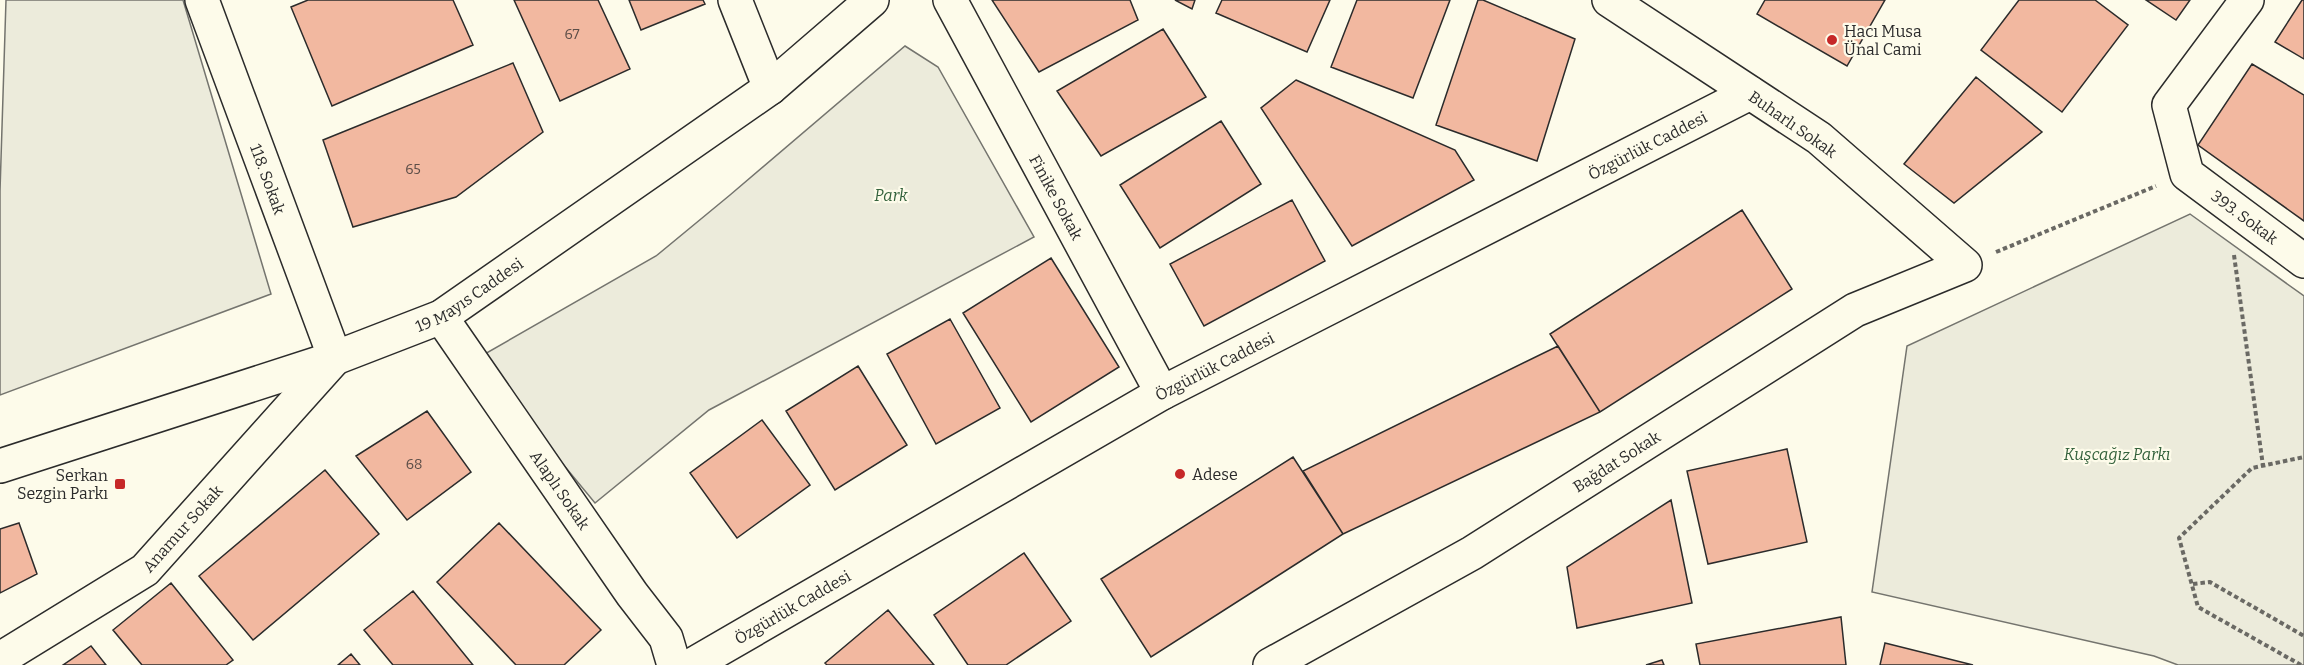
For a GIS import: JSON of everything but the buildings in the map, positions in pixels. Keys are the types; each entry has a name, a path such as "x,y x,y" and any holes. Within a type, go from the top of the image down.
{"street":[{"name":"118. Sokak","path":"202,0 334,358"},
{"path":"735,0 770,88"},
{"name":"19 Mayıs Caddesi","path":"0,466 334,358 441,317 770,88 872,0"},
{"name":"Finike Sokak","path":"950,0 1162,393"},
{"name":"Buharlı Sokak","path":"1609,0 1819,138 1965,265"},
{"path":"2187,174 2169,105 2247,0"},
{"name":"Özgürlük Caddesi","path":"692,665 1162,393 1750,93"},
{"name":"393. Sokak","path":"2187,174 2304,261"},
{"name":"Bağdat Sokak","path":"1270,665 1472,553 1855,310 1965,265"},
{"name":"Alaplı Sokak","path":"441,317 632,594 666,638 674,665"},
{"name":"Anamur Sokak","path":"0,659 145,570 334,358"}],"path":[{"path":"1965,265 2187,174"},
{"path":"2227,204 2264,466"},
{"path":"2301,665 2198,606 2180,538 2252,468 2304,457"},
{"path":"2193,584 2210,582 2304,636"}],"green space":[{"path":"6,0 183,0 271,294 0,395 0,191"},
{"name":"Park","path":"905,46 938,67 1034,237 709,410 595,503 476,359 656,256"},
{"name":"Kuşcağız Parkı","path":"2190,214 2304,296 2304,665 2178,665 2154,656 1872,592 1907,346"}],"place":[{"name":"Hacı Musa Ünal Cami","path":"1832,40"},
{"name":"Adese","path":"1180,474"},
{"name":"Serkan Sezgin Parkı","path":"120,484"}]}
